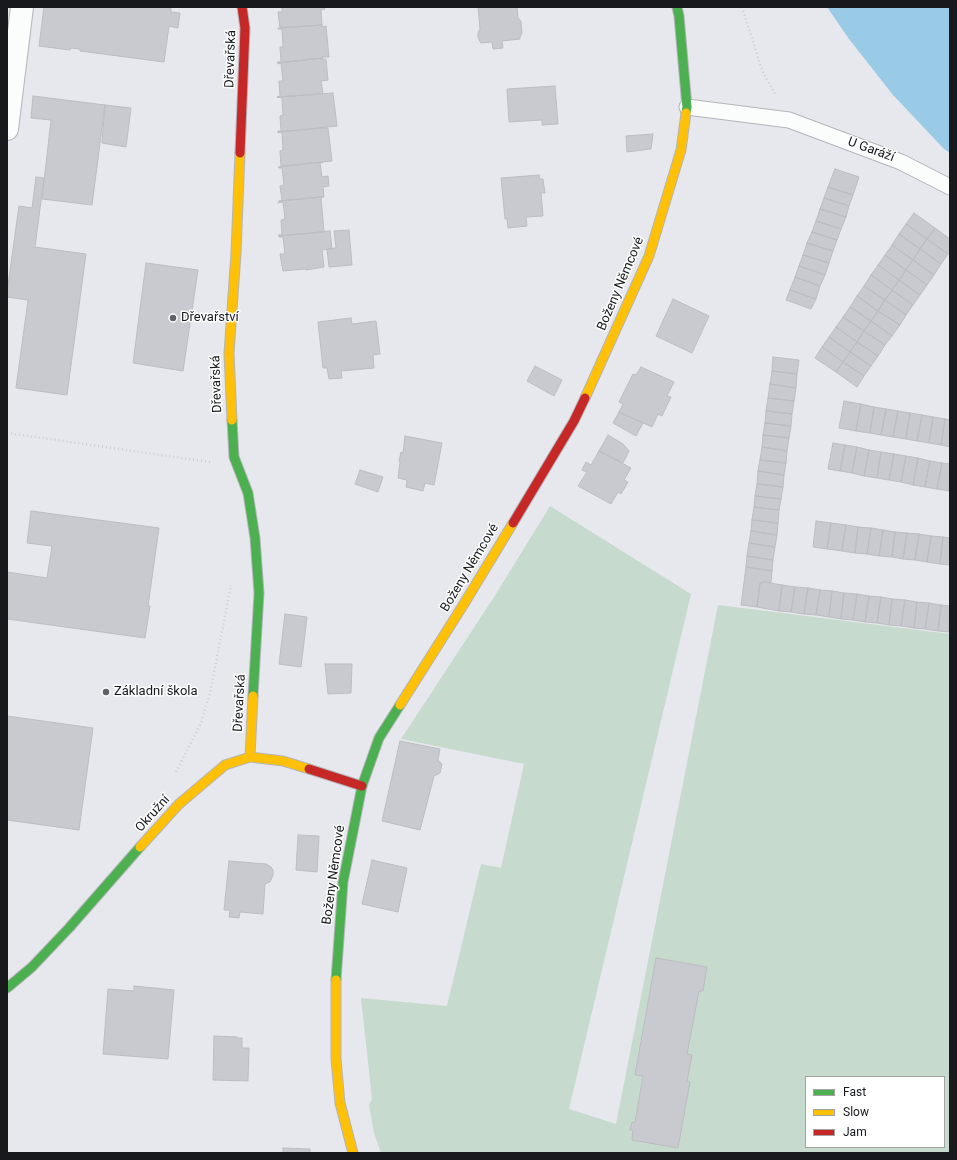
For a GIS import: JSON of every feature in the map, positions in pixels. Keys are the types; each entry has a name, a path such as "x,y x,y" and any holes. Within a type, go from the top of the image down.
{"street":[{"path":"7,129 22,7"},
{"name":"Dřevařská","path":"242,7 245,28 236,253 229,353 234,457 248,493 255,538 258,593 250,757"},
{"name":"Boženy Němcové","path":"353,1153 340,1103 336,1059 336,971 343,882 362,786 379,738 462,607 574,421 622,317 648,256 664,212 681,150 687,107 678,7"},
{"name":"Okružní","path":"7,988 32,967 70,928 179,804 225,765 250,757 283,761 362,786"}],"lane":[{"name":"U Garáží","path":"687,107 789,120 901,162 950,187"}],"path":[{"path":"742,7 762,70 789,120"},
{"path":"7,433 225,464 237,464"},
{"path":"176,773 202,723 210,693 232,583"}],"green space":[{"path":"550,506 691,594 569,1109 616,1124 718,605 950,634 950,1153 381,1153 374,1133 369,1105 372,1099 361,998 447,1006 481,864 501,868 524,764 401,739 496,594"}],"water":[{"path":"827,7 950,7 950,153 944,149 893,95 849,39"}],"building":[{"path":"44,7 171,7 171,12 180,13 178,28 169,26 164,62 80,51 80,49 71,48 70,50 39,46"},
{"path":"282,7 325,7 325,9 321,10 322,25 280,28 278,12 282,12"},
{"path":"478,7 517,7 518,18 521,21 522,33 520,39 502,41 503,48 493,49 492,42 481,43 478,38 480,29"},
{"path":"322,25 322,27 326,26 329,57 278,63 277,62 281,62 280,47 283,47 282,29 278,28"},
{"path":"323,58 322,60 326,59 328,80 321,81 323,94 277,97 280,96 279,81 283,81 281,63 278,63"},
{"path":"555,86 558,124 542,125 542,120 509,122 507,89"},
{"path":"333,93 337,126 278,132 281,131 280,116 283,115 282,98 277,97"},
{"path":"33,96 105,105 92,205 42,199 51,120 31,118"},
{"path":"105,105 131,108 126,147 102,143"},
{"path":"328,128 332,161 281,166 280,151 283,150 282,132 278,132"},
{"path":"653,134 651,149 627,152 626,136"},
{"path":"323,162 320,163 322,177 328,176 329,186 323,187 324,197 279,201 282,200 280,186 284,185 282,168 278,167"},
{"path":"835,169 859,177 853,195 828,187"},
{"path":"539,175 540,179 543,179 545,193 541,193 543,216 526,217 527,226 508,228 507,219 505,219 501,178"},
{"path":"36,177 44,178 35,247 86,254 67,395 16,388 28,300 7,297 7,292 19,206 32,208"},
{"path":"828,187 853,195 849,206 824,198"},
{"path":"321,197 324,232 279,236 278,235 282,235 281,220 285,219 283,202 278,203 279,201"},
{"path":"824,198 849,206 846,217 820,209"},
{"path":"820,209 846,217 841,229 816,221"},
{"path":"914,213 935,228 927,239 906,224"},
{"path":"816,221 841,229 837,240 812,232"},
{"path":"906,224 927,239 920,249 899,234"},
{"path":"935,228 950,239 950,252 948,254 927,239"},
{"path":"349,230 352,265 329,267 327,249 336,248 334,231"},
{"path":"330,231 332,249 322,250 324,267 306,270 283,271 280,254 285,254 283,237 279,236"},
{"path":"812,232 837,240 833,251 807,243"},
{"path":"899,234 920,249 913,260 892,245"},
{"path":"927,239 948,254 941,264 920,249"},
{"path":"807,243 833,251 829,263 803,255"},
{"path":"892,245 913,260 906,270 885,255"},
{"path":"920,249 941,264 934,275 913,260"},
{"path":"803,255 829,263 825,275 799,266"},
{"path":"885,255 906,270 899,280 878,265"},
{"path":"913,260 934,275 927,285 906,270"},
{"path":"146,263 198,270 183,371 133,363"},
{"path":"878,265 899,280 892,290 871,275"},
{"path":"799,266 825,275 820,286 795,277"},
{"path":"906,270 927,285 920,295 899,280"},
{"path":"871,275 892,290 885,300 864,286"},
{"path":"795,277 820,286 816,299 790,290"},
{"path":"899,280 920,295 913,305 892,290"},
{"path":"864,286 885,300 878,311 857,296"},
{"path":"790,290 816,299 811,309 786,300"},
{"path":"892,290 913,305 906,315 885,300"},
{"path":"857,296 878,311 871,321 850,307"},
{"path":"673,299 709,316 692,353 656,336"},
{"path":"885,300 906,315 900,325 878,311"},
{"path":"850,307 871,321 864,331 843,317"},
{"path":"878,311 900,325 892,336 871,321"},
{"path":"843,317 864,331 857,342 836,327"},
{"path":"351,318 352,324 376,321 380,354 373,355 374,368 341,371 342,378 329,379 327,368 323,368 318,322"},
{"path":"871,321 892,336 885,345 864,331"},
{"path":"836,327 857,342 850,352 829,337"},
{"path":"864,331 885,345 878,356 857,342"},
{"path":"829,337 850,352 843,362 822,347"},
{"path":"857,342 878,356 871,366 850,352"},
{"path":"822,347 843,362 836,372 815,358"},
{"path":"850,352 871,366 864,376 843,362"},
{"path":"773,357 799,360 797,374 772,371"},
{"path":"843,362 864,376 857,387 836,372"},
{"path":"535,366 562,380 554,396 527,381"},
{"path":"641,367 674,382 667,396 671,397 662,416 658,414 652,427 619,412 623,404 619,402 633,374 636,375"},
{"path":"772,371 797,374 796,388 770,384"},
{"path":"770,384 796,388 794,401 768,398"},
{"path":"768,398 794,401 792,414 766,411"},
{"path":"844,401 861,404 856,431 839,428"},
{"path":"861,404 874,407 870,433 856,431"},
{"path":"874,407 886,409 881,435 870,433"},
{"path":"886,409 898,411 893,437 881,435"},
{"path":"766,411 792,414 791,426 765,423"},
{"path":"898,411 910,413 906,439 893,437"},
{"path":"619,412 643,423 636,436 613,423"},
{"path":"910,413 922,415 917,441 906,439"},
{"path":"922,415 933,417 929,443 917,441"},
{"path":"933,417 945,419 941,445 929,443"},
{"path":"945,419 950,420 950,447 941,445"},
{"path":"765,423 791,426 789,438 763,435"},
{"path":"608,435 623,444 629,451 623,463 599,451"},
{"path":"763,435 789,438 787,451 762,447"},
{"path":"405,436 442,443 434,485 425,483 423,491 406,487 407,480 398,478 399,461 401,452 403,453"},
{"path":"833,443 845,445 840,471 828,469"},
{"path":"845,445 857,447 852,473 840,471"},
{"path":"762,447 787,451 786,463 760,460"},
{"path":"857,447 869,450 864,476 852,473"},
{"path":"869,450 881,452 877,478 864,476"},
{"path":"599,451 631,468 624,480 628,482 621,494 618,492 611,504 578,486 587,472 582,470 586,462 591,465"},
{"path":"881,452 894,454 889,480 877,478"},
{"path":"894,454 906,456 901,482 889,480"},
{"path":"906,456 918,458 913,485 901,482"},
{"path":"918,458 930,461 925,487 913,485"},
{"path":"760,460 786,463 784,475 758,471"},
{"path":"930,461 942,463 937,489 925,487"},
{"path":"942,463 950,464 949,491 937,489"},
{"path":"360,470 383,477 378,492 355,484"},
{"path":"758,471 784,475 783,487 757,484"},
{"path":"757,484 783,487 781,499 755,496"},
{"path":"755,496 781,499 779,510 754,507"},
{"path":"754,507 779,510 778,523 752,520"},
{"path":"31,511 159,528 145,638 7,619 7,572 47,578 52,546 27,543"},
{"path":"752,520 778,523 777,535 751,531"},
{"path":"816,521 831,523 827,549 813,547"},
{"path":"831,523 846,525 842,551 827,549"},
{"path":"846,525 858,527 855,553 842,551"},
{"path":"858,527 871,528 867,554 855,553"},
{"path":"871,528 883,530 879,556 867,554"},
{"path":"883,530 895,532 892,557 879,556"},
{"path":"751,531 777,535 775,547 749,543"},
{"path":"895,532 907,533 903,559 892,557"},
{"path":"907,533 919,534 915,560 903,559"},
{"path":"919,534 931,536 927,562 915,560"},
{"path":"931,536 943,537 940,564 927,562"},
{"path":"943,537 950,538 950,565 940,564"},
{"path":"749,543 775,547 773,560 747,556"},
{"path":"747,556 773,560 772,571 746,567"},
{"path":"746,567 772,571 771,583 760,583 757,607 741,605"},
{"path":"764,582 782,585 779,611 757,607 760,583"},
{"path":"782,585 795,587 791,612 779,611"},
{"path":"795,587 808,588 804,614 791,612"},
{"path":"808,588 820,590 816,615 804,614"},
{"path":"820,590 832,591 829,617 816,615"},
{"path":"832,591 844,593 841,619 829,617"},
{"path":"844,593 857,594 853,620 841,619"},
{"path":"857,594 869,596 865,622 853,620"},
{"path":"869,596 881,597 877,623 865,622"},
{"path":"881,597 892,599 889,625 877,623"},
{"path":"892,599 905,600 901,626 889,625"},
{"path":"905,600 917,602 914,628 901,626"},
{"path":"917,602 929,603 925,629 914,628"},
{"path":"929,603 941,605 938,631 925,629"},
{"path":"941,605 950,606 949,632 938,631"},
{"path":"285,614 307,617 301,667 279,664"},
{"path":"325,664 352,664 351,693 328,694"},
{"path":"7,716 93,728 79,830 7,820"},
{"path":"400,741 440,749 438,760 442,764 440,773 434,776 420,830 382,821"},
{"path":"298,835 319,836 317,872 296,870"},
{"path":"372,860 407,868 398,912 362,904"},
{"path":"229,861 266,864 273,870 273,875 270,882 265,884 263,914 240,912 239,918 229,917 230,910 224,910"},
{"path":"656,958 707,967 703,991 699,991 687,1054 692,1055 687,1081 690,1082 678,1148 632,1140 633,1130 630,1130 632,1122 635,1123 643,1076 635,1075"},
{"path":"134,986 174,990 168,1059 103,1054 108,989 134,991"},
{"path":"214,1036 242,1038 242,1048 249,1048 248,1081 213,1080"},
{"path":"283,1148 310,1149 310,1153 283,1153"}],"traffic: fast":[{"path":"677,7 687,107 686,113"},
{"path":"232,420 234,457 248,493 255,538 259,593 253,696"},
{"path":"336,980 343,882 362,786 379,738 400,705"},
{"path":"7,988 32,967 69,928 140,847"}],"traffic: slow":[{"path":"585,398 649,256 681,150 686,113"},
{"path":"232,420 229,353 236,253 240,153"},
{"path":"400,705 513,523"},
{"path":"250,757 253,696"},
{"path":"140,847 179,804 225,765 250,757 283,761 309,769"},
{"path":"336,980 336,1059 340,1103 353,1153"}],"traffic: jam":[{"path":"240,153 245,28 242,7"},
{"path":"513,523 574,421 585,398"},
{"path":"309,769 362,786"}],"place":[{"name":"Dřevařství","path":"173,318"},
{"name":"Základní škola","path":"106,692"}]}
